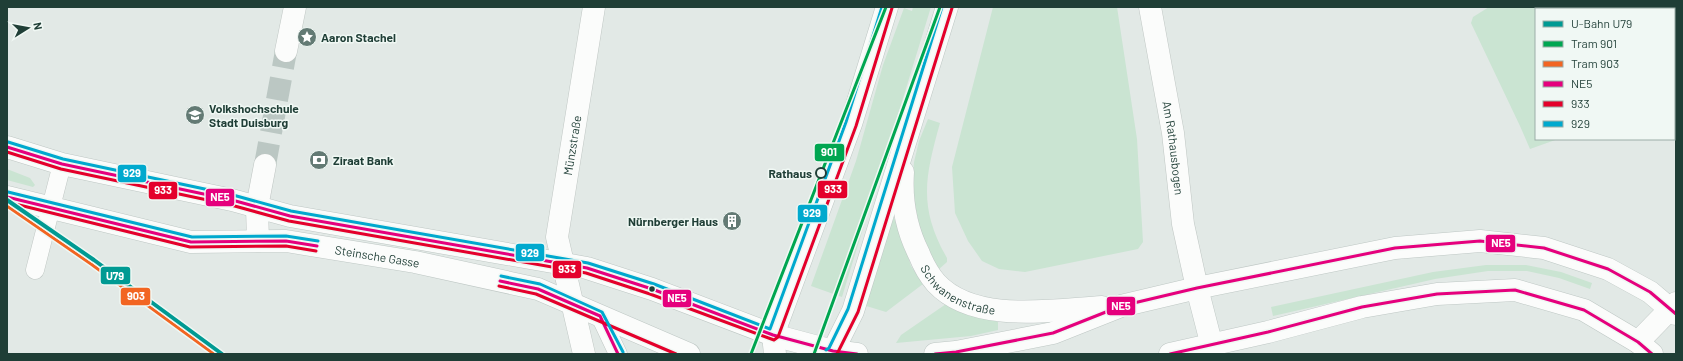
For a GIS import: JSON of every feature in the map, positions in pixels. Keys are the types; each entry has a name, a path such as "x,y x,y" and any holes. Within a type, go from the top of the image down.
{"main road":[{"path":"286,51 295,7"},
{"name":"Münzstraße","path":"584,354 557,237 594,7"},
{"path":"774,345 851,124 887,7"},
{"name":"Schwanenstraße","path":"831,352 853,311 947,7"},
{"name":"Am Rathausbogen","path":"1150,7 1173,133 1183,224 1197,288 1213,350"},
{"name":"Schwanenstraße","path":"905,143 902,190 905,216 912,241 922,262 931,276 946,291 981,308 1004,312 1121,306"},
{"name":"Steinsche Gasse","path":"7,146 62,164 257,207 568,283 600,316 689,354"},
{"path":"258,241 257,207 265,165"},
{"name":"Steinsche Gasse","path":"7,197 50,209 191,242 286,241 415,262 538,289 568,283 588,268 652,289 774,345 857,354"},
{"path":"935,354 956,352 1053,333 1121,306 1197,288 1395,248 1480,241 1544,248 1608,269 1650,292 1674,309 1645,348 1584,310 1516,290 1437,294 1362,307 1268,332 1213,350 1170,354"}],"lane":[{"path":"35,270 62,164"},
{"path":"600,316 618,354"}],"green space":[{"path":"913,7 931,7 842,297 811,286 856,161 883,65 904,8 912,11"},
{"path":"993,7 1117,7 1137,139 1143,242 1138,249 1025,272 999,269 982,261 968,241 955,213 952,167"},
{"path":"1489,7 1676,7 1676,66 1675,68 1675,8 1535,8 1535,140 1555,140 1530,149 1471,23 1473,17"},
{"path":"928,119 940,123 931,160 927,192 928,207 932,223 947,258 947,262 938,270 921,237 912,189 914,162 919,141"},
{"path":"7,169 30,178 35,185 33,187 7,180"},
{"path":"894,219 897,221 911,266 923,284 886,312 863,305 891,220"},
{"path":"1486,265 1526,265 1561,272 1592,283 1590,289 1559,278 1527,271 1488,271 1435,279 1273,316 1271,307 1433,272"},
{"path":"946,304 998,322 998,330 971,336 896,343 901,335"}],"tunnel":[{"path":"265,165 286,51"}],"metro line":[{"name":"U79","path":"7,200 94,260 222,354"}],"tram line":[{"name":"901","path":"751,354 886,7"},
{"name":"901","path":"814,354 940,7"},
{"name":"903","path":"7,206 91,264 214,354"}],"transit line":[{"name":"929","path":"8,142 63,159 233,195 291,211 588,263 654,284 770,329 846,122 882,7"},
{"name":"929","path":"826,350 829,348 848,309 942,7"},
{"name":"933","path":"7,152 61,169 231,205 289,221 586,273 650,294 774,340 778,337 856,126 892,8"},
{"name":"933","path":"837,354 858,312 952,8"},
{"name":"NE5","path":"7,147 62,164 232,200 290,216 587,268 652,289 773,335 833,351 857,354"},
{"name":"929","path":"8,192 192,237 286,236 318,241"},
{"name":"NE5","path":"7,197 191,242 286,241 317,246"},
{"name":"933","path":"7,202 190,247 286,246 316,251"},
{"name":"NE5","path":"935,354 956,352 1053,333 1121,306 1197,288 1395,248 1480,241 1544,248 1608,269 1650,292 1676,314"},
{"name":"929","path":"501,276 540,284 602,312 623,352"},
{"name":"NE5","path":"500,281 538,289 600,316 618,354"},
{"name":"933","path":"499,286 536,294 676,354"},
{"name":"NE5","path":"1170,354 1268,332 1362,307 1437,294 1515,290 1584,310 1638,342 1652,354"}],"place":[{"name":"Aaron Stachel","path":"307,37"},
{"name":"Volkshochschule Stadt Duisburg","path":"195,115"},
{"name":"Ziraat Bank","path":"319,160"},
{"name":"Rathaus","path":"821,173"},
{"name":"Nürnberger Haus","path":"732,221"}]}
